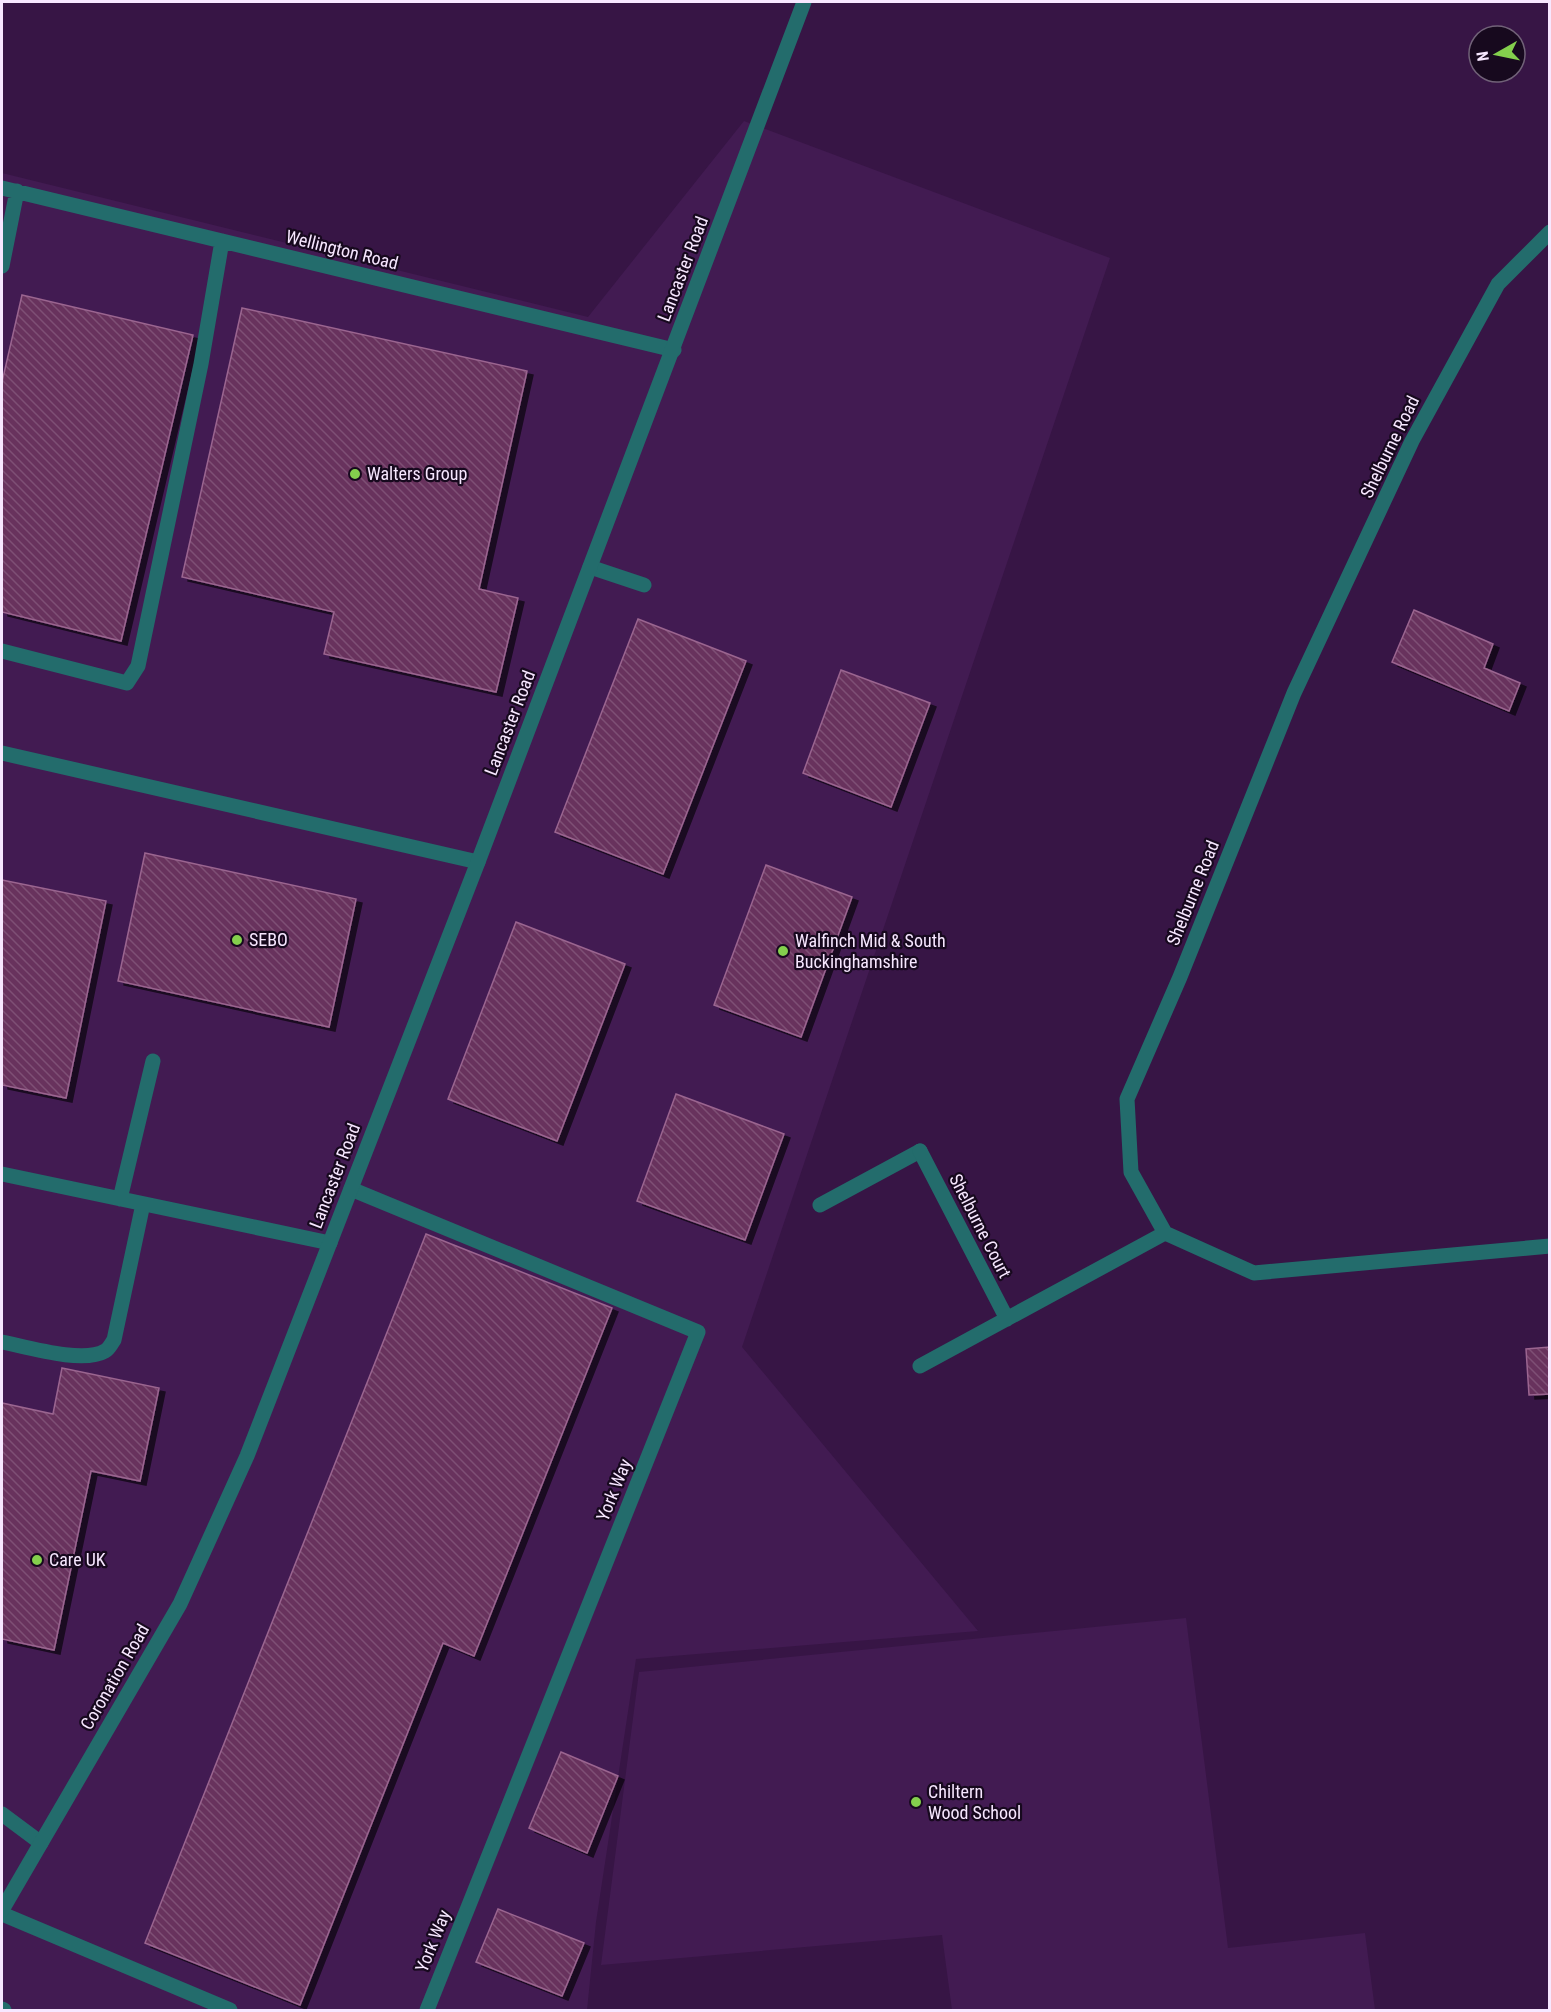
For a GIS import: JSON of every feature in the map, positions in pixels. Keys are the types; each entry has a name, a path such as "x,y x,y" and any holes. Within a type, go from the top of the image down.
{"street":[{"name":"Lancaster Road","path":"247,1456 478,862 804,2"},
{"name":"Wellington Road","path":"2,188 674,350"},
{"path":"2,266 17,191"},
{"name":"Shelburne Road","path":"1166,1233 1131,1172 1127,1099 1180,977 1294,693 1412,441 1498,284 1550,232"},
{"path":"2,651 127,683 138,666 201,364 222,241"},
{"path":"590,567 644,585"},
{"path":"2,753 478,862"},
{"path":"120,1199 153,1061"},
{"name":"Shelburne Court","path":"820,1205 920,1151 1006,1319"},
{"path":"2,1174 330,1243"},
{"name":"York Way","path":"351,1189 698,1332 427,2010"},
{"path":"2,1342 71,1355 94,1356 108,1350 114,1340 143,1204"},
{"path":"920,1366 1166,1233 1254,1273 1550,1246"},
{"name":"Coronation Road","path":"2,1912 180,1604 247,1456"},
{"path":"2,1814 41,1843"},
{"path":"2,1912 230,2010"}],"shaded area":[{"path":"744,121 1110,258 742,1347 978,1631 636,1659 596,1922 587,2010 2,2010 2,173 588,317"},
{"name":"Chiltern Wood School","path":"1186,1618 1228,1948 1365,1933 1375,2010 952,2010 942,1935 601,1965 639,1672"}],"building":[{"path":"22,295 193,335 121,641 2,612 2,382"},
{"name":"Walters Group","path":"242,308 527,371 479,589 518,598 496,692 324,654 334,612 182,577"},
{"path":"1414,610 1493,644 1484,668 1520,683 1509,711 1392,662"},
{"path":"638,619 746,661 663,874 555,832"},
{"path":"841,670 930,703 891,807 803,773"},
{"name":"SEBO","path":"145,853 356,899 329,1027 118,981"},
{"name":"Walfinch Mid & South Buckinghamshire","path":"766,865 852,897 801,1037 714,1005"},
{"path":"2,880 106,901 66,1098 2,1085"},
{"path":"516,922 625,964 557,1141 448,1099"},
{"path":"676,1094 784,1134 745,1240 637,1201"},
{"path":"426,1234 612,1308 474,1656 443,1643 300,2005 145,1943"},
{"path":"1550,1347 1550,1394 1529,1395 1526,1349"},
{"name":"Care UK","path":"62,1368 159,1388 140,1481 91,1471 54,1650 2,1639 2,1403 53,1414"},
{"path":"561,1752 618,1776 587,1853 529,1828"},
{"path":"498,1909 584,1943 562,1996 476,1962"}],"place":[{"name":"Walters Group","path":"355,474"},
{"name":"SEBO","path":"237,940"},
{"name":"Walfinch Mid & South Buckinghamshire","path":"783,951"},
{"name":"Care UK","path":"37,1560"},
{"name":"Chiltern Wood School","path":"916,1802"}]}
